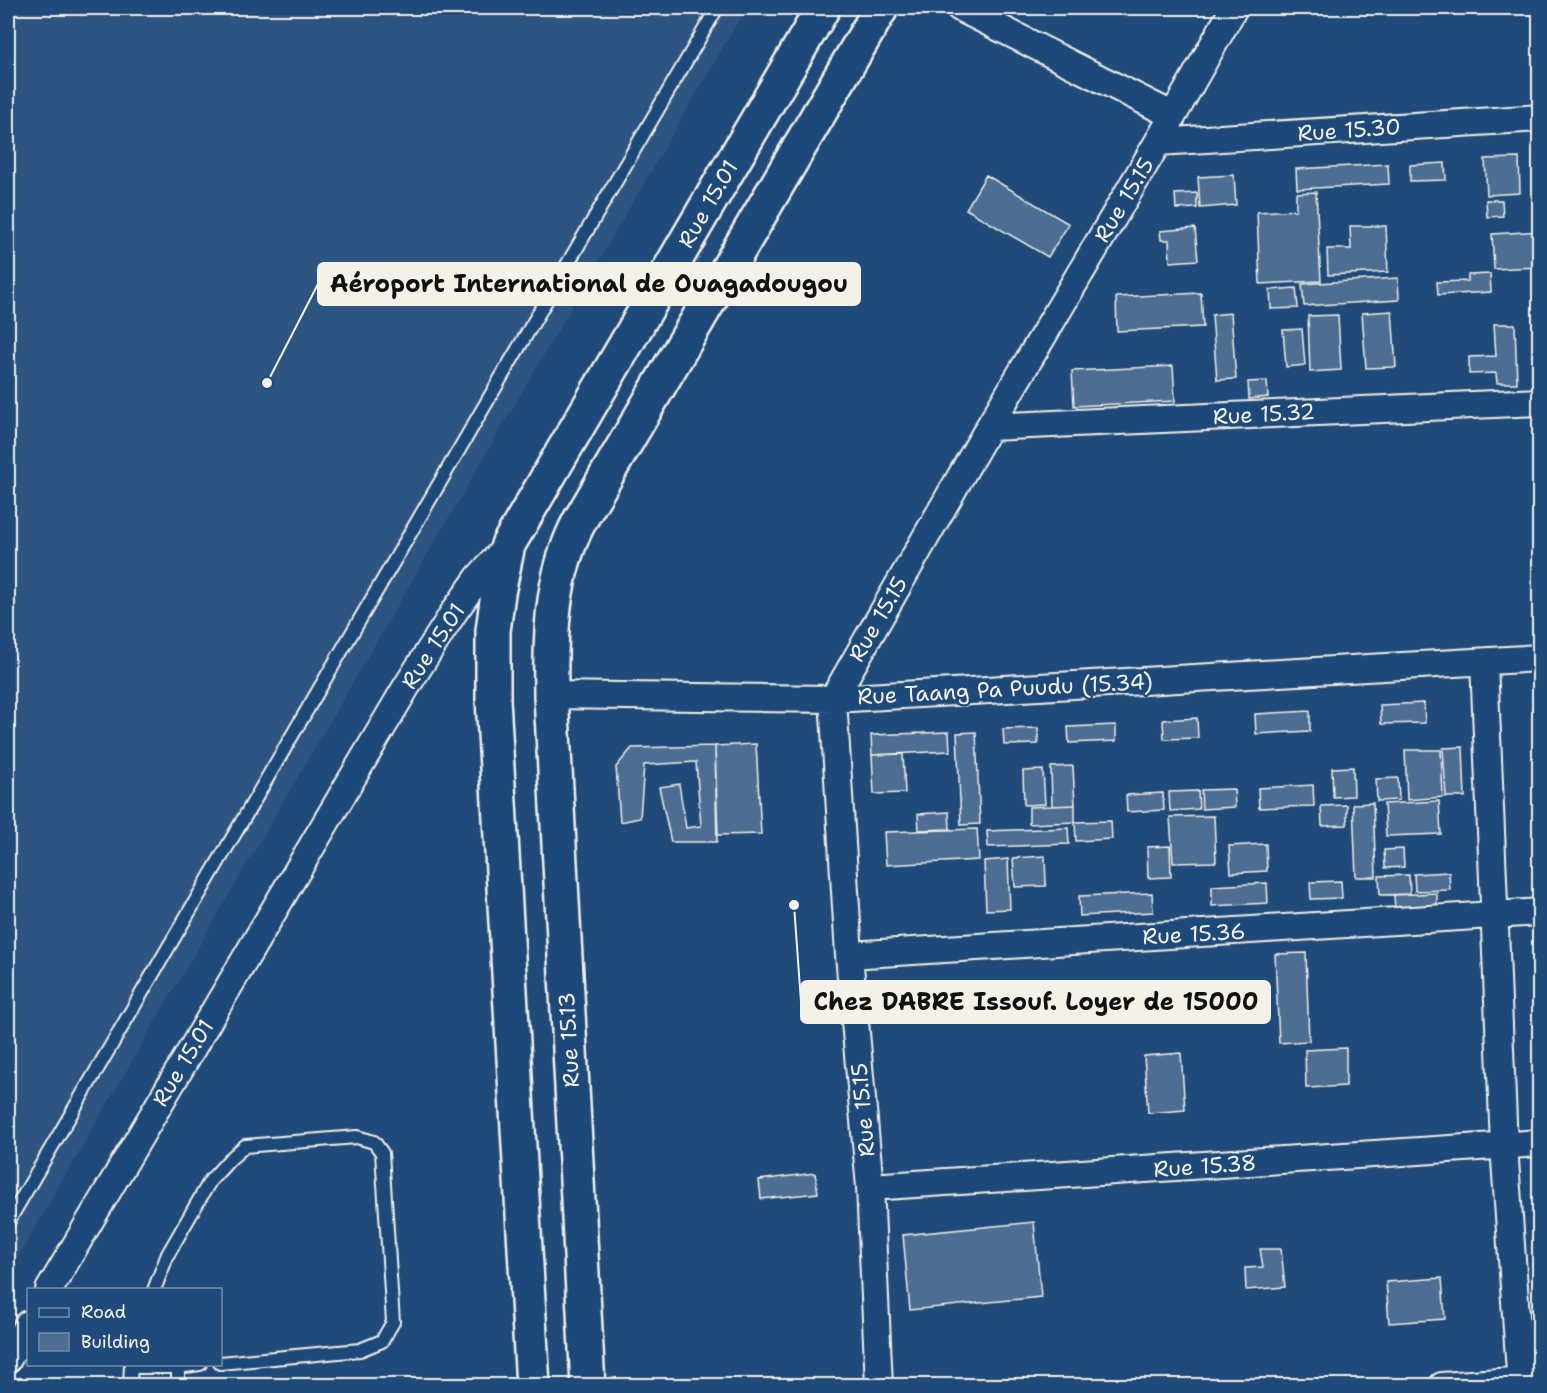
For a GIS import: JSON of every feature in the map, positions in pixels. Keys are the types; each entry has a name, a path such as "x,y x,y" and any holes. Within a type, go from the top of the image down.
{"main road":[{"name":"Rue 15.01","path":"508,545 823,8"},
{"path":"551,695 552,614 570,539 881,8"},
{"path":"508,545 493,631 493,699 533,1386"},
{"name":"Rue 15.13","path":"551,695 588,1386"}],"street":[{"path":"960,8 1172,115"},
{"name":"Rue 15.15","path":"879,1386 870,1187 849,955 833,699 1234,8"},
{"name":"Rue 15.30","path":"1158,142 1539,118"},
{"name":"Rue 15.32","path":"989,427 1539,402"},
{"name":"Rue 15.01","path":"50,1288 408,684 479,577 508,545"},
{"name":"Rue Taang Pa Puudu (15.34)","path":"551,695 833,699 1539,658"},
{"path":"1442,1386 1527,1382 1504,1146 1484,662"},
{"name":"Rue 15.36","path":"849,955 1539,912"},
{"name":"Rue 15.38","path":"870,1187 1539,1143"},
{"path":"8,1359 27,1326"}],"lane":[{"path":"8,1222 717,8"},
{"path":"155,1288 168,1254 210,1180 245,1146 357,1137 374,1142 382,1153 393,1322 382,1341 360,1350 222,1363"},
{"path":"130,1386 131,1366 178,1366 178,1386"}],"shaded area":[{"path":"8,8 746,8 8,1274"}],"building":[{"path":"1519,158 1520,193 1487,195 1485,159"},
{"path":"1445,163 1446,180 1410,181 1410,165"},
{"path":"1388,164 1389,184 1297,189 1296,169"},
{"path":"986,175 1069,224 1048,257 966,209"},
{"path":"1234,175 1236,205 1200,208 1198,177"},
{"path":"1316,192 1321,281 1260,284 1257,212 1296,210 1296,193"},
{"path":"1197,193 1197,208 1176,209 1175,194"},
{"path":"1486,200 1502,200 1503,216 1487,217"},
{"path":"1350,226 1386,226 1388,272 1328,275 1327,249 1351,249"},
{"path":"1195,228 1198,260 1170,262 1169,240 1161,240 1160,231"},
{"path":"1540,231 1540,267 1494,269 1492,234"},
{"path":"1490,274 1491,292 1438,295 1437,282 1468,281 1468,275"},
{"path":"1398,278 1399,300 1304,306 1302,284"},
{"path":"1296,288 1298,308 1271,309 1270,290"},
{"path":"1201,293 1203,327 1117,331 1116,297"},
{"path":"1392,311 1396,367 1366,368 1362,313"},
{"path":"1231,313 1236,379 1217,380 1212,315"},
{"path":"1338,315 1341,370 1310,372 1308,316"},
{"path":"1494,324 1515,324 1517,383 1497,383 1496,373 1469,374 1469,357 1496,356"},
{"path":"1302,329 1305,365 1286,367 1283,330"},
{"path":"1532,364 1540,364 1540,381 1532,381"},
{"path":"1173,366 1175,401 1074,406 1072,371"},
{"path":"1267,381 1268,397 1249,399 1248,382"},
{"path":"1424,703 1425,723 1381,724 1380,705"},
{"path":"1310,711 1310,731 1256,734 1255,714"},
{"path":"1197,718 1198,738 1164,739 1163,720"},
{"path":"1116,725 1116,741 1069,743 1068,727"},
{"path":"1038,728 1038,744 1004,745 1003,729"},
{"path":"949,732 950,751 872,755 871,735"},
{"path":"976,732 980,824 961,825 957,733"},
{"path":"756,744 761,834 718,835 715,746"},
{"path":"715,746 717,842 671,842 659,787 679,784 686,828 701,826 696,762 644,765 640,818 620,822 616,767 632,748"},
{"path":"1463,747 1465,797 1446,797 1443,748"},
{"path":"1405,750 1441,750 1443,797 1407,800"},
{"path":"903,754 905,793 874,794 872,755"},
{"path":"1073,766 1075,805 1052,806 1051,767"},
{"path":"1353,767 1354,796 1333,797 1332,768"},
{"path":"1043,770 1045,804 1024,805 1023,771"},
{"path":"1398,778 1399,800 1377,801 1376,779"},
{"path":"1313,785 1314,806 1259,808 1258,788"},
{"path":"1234,789 1235,807 1202,809 1201,790"},
{"path":"1198,791 1199,809 1170,811 1169,792"},
{"path":"1163,793 1164,810 1127,812 1126,795"},
{"path":"1439,801 1441,834 1386,836 1384,804"},
{"path":"1373,803 1376,877 1356,877 1353,804"},
{"path":"1075,805 1075,822 1029,824 1029,807"},
{"path":"1347,805 1347,825 1322,826 1321,806"},
{"path":"949,812 950,829 919,830 918,814"},
{"path":"1214,816 1216,862 1173,863 1170,817"},
{"path":"1111,821 1112,839 1076,841 1075,822"},
{"path":"1068,828 1069,844 988,847 987,831"},
{"path":"977,829 979,860 886,865 884,832"},
{"path":"1266,844 1267,871 1231,873 1229,846"},
{"path":"1170,846 1171,877 1148,878 1147,847"},
{"path":"1403,849 1404,867 1385,868 1384,850"},
{"path":"1045,856 1046,886 1015,887 1013,858"},
{"path":"1008,859 1010,909 986,910 984,861"},
{"path":"1449,872 1450,890 1415,891 1414,874"},
{"path":"1409,875 1410,894 1380,895 1379,876"},
{"path":"1341,881 1342,898 1311,899 1310,882"},
{"path":"1267,883 1268,903 1212,906 1212,886"},
{"path":"1152,893 1153,912 1080,916 1079,896"},
{"path":"1437,893 1437,908 1395,911 1394,895"},
{"path":"1306,953 1309,1041 1279,1043 1275,954"},
{"path":"1346,1048 1346,1086 1306,1088 1305,1050"},
{"path":"1181,1053 1185,1110 1148,1113 1144,1056"},
{"path":"815,1173 818,1193 761,1199 759,1180"},
{"path":"1034,1222 1041,1297 910,1310 903,1235"},
{"path":"1260,1249 1281,1249 1285,1287 1246,1290 1245,1268 1263,1267"},
{"path":"1442,1278 1445,1319 1389,1323 1386,1282"}],"place":[{"name":"Aéroport International de Ouagadougou","path":"267,383"},
{"name":"Chez DABRE Issouf. Loyer de 15000","path":"794,905"}]}
